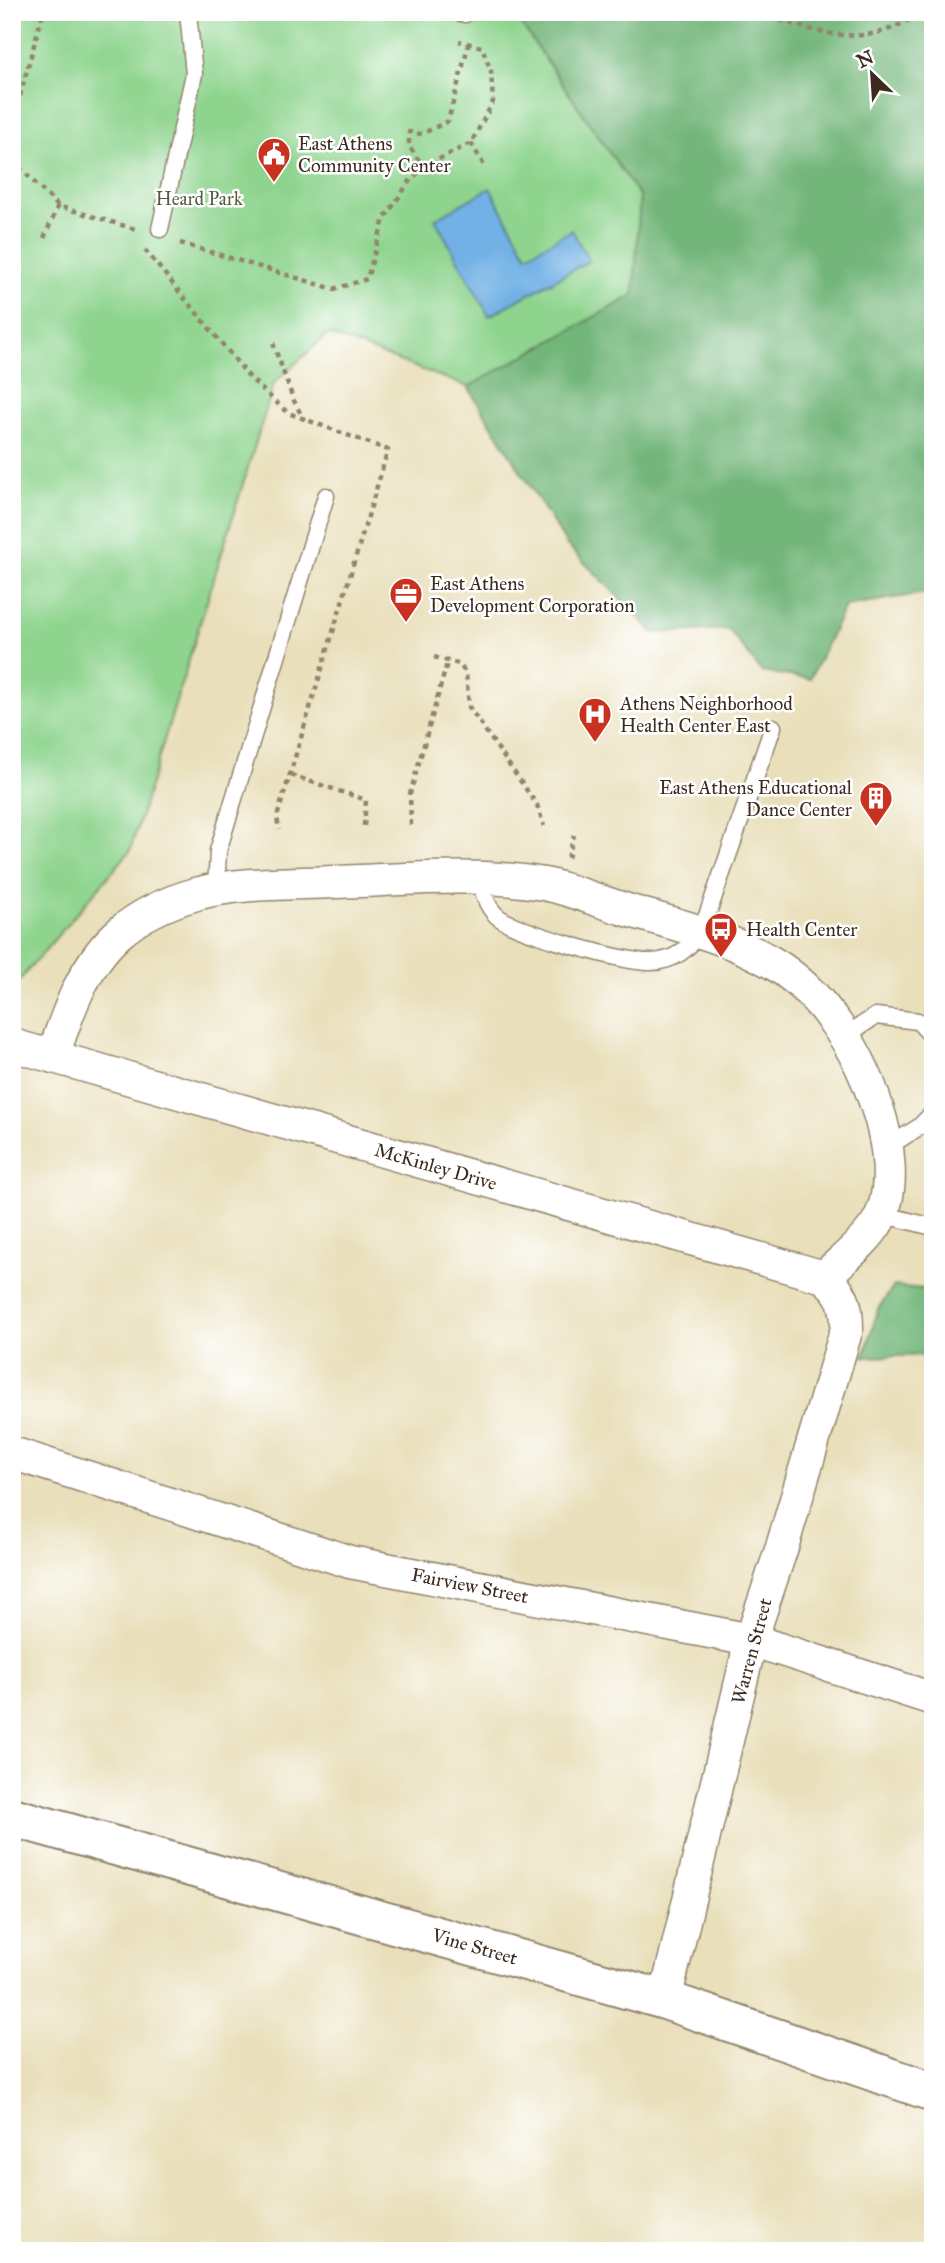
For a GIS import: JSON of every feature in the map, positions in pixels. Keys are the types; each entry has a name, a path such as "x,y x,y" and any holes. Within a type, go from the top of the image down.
{"street":[{"path":"53,1056 71,1004 91,967 116,935 152,910 199,893 262,885 481,877 547,885 701,933 772,962 809,992 843,1037 858,1060 886,1134 886,1204 876,1226 824,1277"},
{"name":"McKinley Drive","path":"12,1045 824,1277"},
{"name":"Warren Street","path":"665,2000 751,1640 782,1547 847,1328 847,1305 839,1289 824,1277"},
{"name":"Fairview Street","path":"12,1453 350,1562 751,1640 933,1699"},
{"name":"Vine Street","path":"12,1817 665,2000 933,2092"}],"lane":[{"path":"166,235 194,74 188,12"},
{"path":"216,891 218,851 326,496"},
{"path":"481,877 483,897 496,915 514,928 615,956 652,962 682,954 701,933 773,727"},
{"path":"843,1037 876,1016 918,1021 933,1038"},
{"path":"886,1148 933,1113"},
{"path":"881,1214 933,1227"}],"path":[{"path":"12,125 43,12"},
{"path":"751,12 850,38 874,36 906,23 921,12"},
{"path":"166,235 334,289 367,279 384,219 412,178 471,143 493,102 491,71 482,47 456,40 461,13"},
{"path":"425,169 409,146 409,132 422,134 449,121 470,43"},
{"path":"471,143 485,167"},
{"path":"12,160 58,206 139,230"},
{"path":"44,238 58,206"},
{"path":"150,257 156,264"},
{"path":"273,343 293,399 305,421"},
{"path":"434,657 459,664 466,673 469,707 473,715 537,805 544,825"},
{"path":"411,825 410,794 448,660"},
{"path":"291,775 366,800 364,826"},
{"path":"565,870 574,835"}],"green space":[{"name":"Heard Park","path":"12,12 513,12 640,197 634,295 468,387 328,334 274,383 130,851 12,989"},
{"path":"513,12 926,12 933,15 933,592 845,606 810,679 762,672 728,629 654,633 567,545 468,387 634,295 640,197"},
{"path":"894,1286 933,1290 933,1355 864,1357 878,1309"}],"water":[{"path":"490,188 527,255 572,230 589,261 489,316 435,219"}],"place":[{"name":"East Athens Community Center","path":"274,184"},
{"name":"East Athens Development Corporation","path":"406,624"},
{"name":"Athens Neighborhood Health Center East","path":"595,744"},
{"name":"East Athens Educational Dance Center","path":"876,828"},
{"name":"Health Center","path":"721,959"}]}
